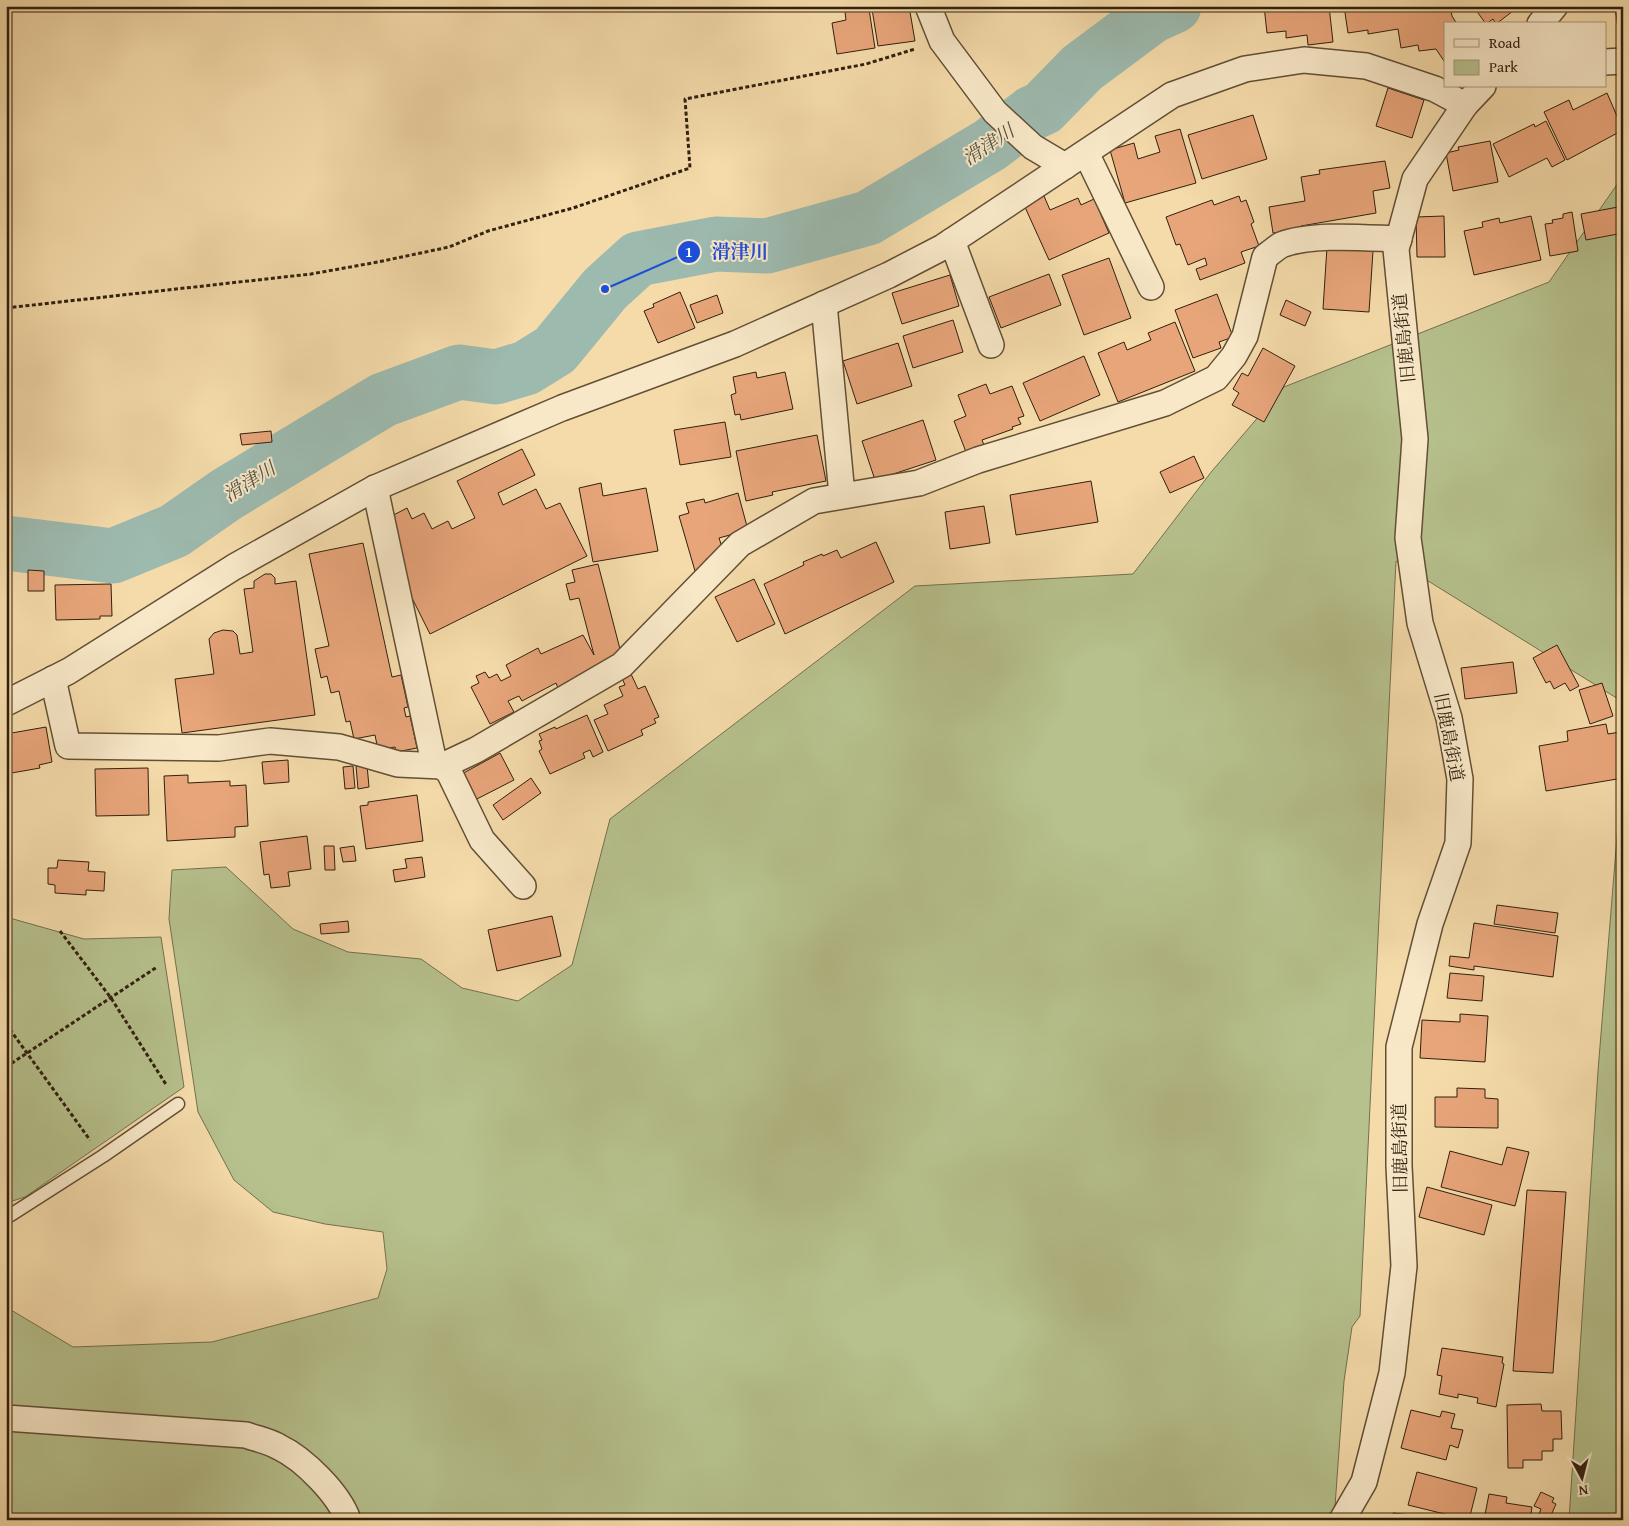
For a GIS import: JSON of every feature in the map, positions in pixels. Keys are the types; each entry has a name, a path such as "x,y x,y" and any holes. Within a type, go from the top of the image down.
{"street":[{"path":"928,6 942,41 995,112 1033,147 1075,160 1150,287"},
{"path":"1542,22 1555,6"},
{"path":"6,703 53,680 234,567 375,488 562,408 735,344 889,275 952,241 1172,95 1245,69 1304,60 1366,66 1435,88 1465,105"},
{"path":"1606,62 1623,61"},
{"name":"旧鹿島街道","path":"1342,1520 1364,1482 1392,1373 1404,1266 1399,1166 1399,1047 1430,924 1458,843 1460,779 1449,718 1420,623 1408,538 1415,439 1396,249 1415,179 1465,105 1481,88"},
{"path":"53,680 68,746 220,748 270,741 338,747 398,764 442,766 476,750 622,665 740,544 814,501 918,482 978,460 1165,403 1216,378 1234,356 1245,336 1265,257 1281,246 1305,240 1343,237 1399,239"},
{"path":"952,241 992,345"},
{"path":"824,304 842,495"},
{"path":"375,488 433,758 450,772 482,840 523,886"},
{"path":"6,1418 246,1435 280,1447 323,1481 344,1509 348,1520"}],"lane":[{"path":"6,1218 103,1156 178,1104"}],"path":[{"path":"6,308 311,274 449,247 488,231 573,208 690,168 685,99 866,64 942,41"},
{"path":"60,931 110,998 178,1104"},
{"path":"6,1068 157,967"},
{"path":"6,1024 103,1156"}],"green space":[{"path":"1623,176 1623,702 1396,561 1360,1316 1352,1327 1344,1381 1334,1520 6,1520 6,1307 73,1347 212,1342 378,1298 387,1269 383,1232 325,1224 273,1212 234,1180 198,1112 169,919 172,870 226,867 293,929 348,952 421,959 462,988 518,1001 572,965 610,819 915,586 1133,574 1212,471 1284,387 1549,282"},
{"path":"1623,763 1623,1520 1569,1520 1598,1071"},
{"path":"6,917 84,939 161,937 184,1087 25,1197 6,1203"}],"building":[{"path":"882,6 909,6 915,41 878,46 872,9"},
{"path":"1264,6 1329,6 1333,42 1308,45 1307,35 1286,38 1286,31 1267,33"},
{"path":"1344,6 1450,6 1456,22 1444,22 1444,61 1436,49 1419,51 1418,45 1401,48 1398,29 1368,34 1368,30 1348,33"},
{"path":"1473,6 1512,6 1510,8 1513,11 1499,22 1495,22 1493,19 1485,22"},
{"path":"1615,6 1623,6 1623,46 1620,46"},
{"path":"869,9 875,48 837,54 832,23 846,20 845,12"},
{"path":"1388,88 1424,100 1412,138 1376,126"},
{"path":"1607,93 1623,130 1567,160 1544,112 1569,100 1573,110"},
{"path":"1253,115 1267,159 1202,179 1188,135"},
{"path":"1546,121 1565,160 1552,167 1547,158 1509,177 1493,144 1534,124 1535,127"},
{"path":"1180,129 1196,183 1125,203 1110,150 1134,143 1138,159 1160,152 1155,136"},
{"path":"1490,141 1498,182 1453,191 1446,153 1459,150 1458,147"},
{"path":"1385,161 1390,188 1373,191 1376,213 1301,226 1301,229 1273,233 1269,207 1305,201 1301,177 1320,174 1319,170"},
{"path":"1044,196 1050,210 1078,198 1081,205 1094,199 1109,233 1049,260 1024,205"},
{"path":"1239,196 1241,202 1246,200 1254,222 1251,224 1259,246 1241,252 1245,263 1200,280 1196,269 1207,265 1205,258 1188,265 1180,244 1176,245 1166,217 1212,200 1214,205"},
{"path":"1618,207 1623,233 1586,240 1581,214"},
{"path":"1572,212 1578,251 1550,256 1545,224 1553,223 1552,220 1563,218 1563,214"},
{"path":"1444,216 1445,257 1417,257 1416,217"},
{"path":"1531,216 1541,260 1474,275 1464,231 1483,227 1482,222 1499,218 1500,223"},
{"path":"1327,247 1373,251 1369,312 1323,309"},
{"path":"1109,258 1131,318 1084,335 1062,275"},
{"path":"1049,274 1061,305 1001,328 989,297"},
{"path":"950,275 959,306 902,324 892,293"},
{"path":"680,292 695,328 658,343 644,311 654,307 653,304"},
{"path":"1217,294 1233,337 1219,342 1221,348 1193,358 1175,310"},
{"path":"717,295 723,313 697,323 690,305"},
{"path":"1286,300 1311,312 1305,326 1280,315"},
{"path":"953,320 963,352 913,368 903,336"},
{"path":"1175,322 1195,371 1118,402 1098,353 1124,342 1127,350 1151,340 1148,333"},
{"path":"898,343 912,386 857,404 843,361"},
{"path":"1263,348 1295,366 1264,422 1232,405 1239,393 1233,389 1242,373 1248,376"},
{"path":"1084,356 1100,395 1040,421 1023,383"},
{"path":"756,372 757,378 785,372 793,409 741,420 740,414 735,415 731,395 736,393 733,377"},
{"path":"986,384 990,394 1012,386 1024,416 1018,418 1021,424 1012,427 1013,429 982,440 984,445 966,452 954,421 966,416 958,395"},
{"path":"923,420 936,460 875,480 862,441"},
{"path":"725,422 731,457 680,465 674,430"},
{"path":"271,431 272,442 242,445 240,434"},
{"path":"817,435 826,481 772,492 773,495 746,501 736,451"},
{"path":"522,449 535,475 498,493 503,505 536,489 546,509 560,503 587,556 430,634 402,578 384,520 407,508 412,519 424,513 432,529 448,521 452,529 475,518 457,481"},
{"path":"1194,456 1204,478 1170,493 1160,472"},
{"path":"1091,481 1098,522 1016,535 1010,495"},
{"path":"601,483 603,496 646,488 658,551 593,562 579,488"},
{"path":"738,493 748,530 719,538 724,553 706,559 708,567 695,571 679,516 689,513 686,503 704,499 705,503"},
{"path":"984,506 990,543 950,549 945,512"},
{"path":"876,542 894,582 785,634 764,584 804,565 803,562 822,554 823,556 837,550 841,558"},
{"path":"363,543 392,677 401,675 408,707 404,708 406,717 410,716 417,748 396,752 395,747 378,750 375,735 354,739 350,721 346,722 339,691 331,693 327,676 321,678 315,649 329,646 309,554"},
{"path":"598,564 621,653 558,688 556,683 522,701 519,696 508,701 514,712 490,724 471,687 479,683 476,676 485,672 489,678 497,674 501,681 511,676 506,665 538,648 541,654 583,635 594,655 579,598 570,600 566,584 575,582 572,570"},
{"path":"28,570 44,571 44,591 28,591"},
{"path":"265,574 271,574 275,578 275,584 296,581 315,715 182,733 175,679 214,674 209,639 214,633 223,630 233,631 237,635 240,654 253,652 244,589 254,588 254,581"},
{"path":"754,579 775,624 737,642 715,597"},
{"path":"111,584 112,616 100,616 100,619 56,620 55,585"},
{"path":"1557,645 1579,686 1570,691 1565,683 1554,689 1550,681 1546,683 1533,658"},
{"path":"1513,662 1517,693 1465,699 1461,668"},
{"path":"631,674 638,689 645,686 659,717 654,719 656,723 641,730 643,735 608,751 594,720 608,714 604,705 623,696 619,687 625,685 622,678"},
{"path":"1602,683 1613,716 1590,724 1579,690"},
{"path":"587,715 603,752 593,757 590,750 583,753 585,758 550,774 539,751 542,749 539,741 542,740 539,734 555,727 556,729"},
{"path":"1606,724 1608,734 1620,732 1623,748 1623,778 1546,791 1539,746 1568,741 1567,731"},
{"path":"46,727 52,762 39,765 40,768 6,774 6,734"},
{"path":"500,753 514,780 473,801 460,775"},
{"path":"288,760 289,782 264,784 262,762"},
{"path":"367,765 369,787 358,789 356,766"},
{"path":"353,766 355,788 345,789 343,767"},
{"path":"148,768 149,815 96,816 95,769"},
{"path":"188,775 188,783 230,781 230,786 246,785 248,826 235,827 235,837 167,841 164,776"},
{"path":"531,778 541,793 503,820 493,805"},
{"path":"417,795 423,841 366,849 360,806 368,805 368,802"},
{"path":"307,836 311,869 288,872 290,886 271,888 269,874 264,875 260,842"},
{"path":"324,846 334,846 335,870 325,870"},
{"path":"354,846 356,861 343,862 340,848"},
{"path":"422,857 425,877 395,882 393,870 407,868 405,859"},
{"path":"58,860 89,862 88,871 105,872 104,891 86,890 86,895 55,893 55,885 48,884 48,868 57,868"},
{"path":"1497,905 1558,913 1555,933 1494,924"},
{"path":"552,916 561,956 497,971 488,930"},
{"path":"348,921 349,932 321,934 320,924"},
{"path":"1474,923 1558,936 1553,977 1474,966 1474,970 1449,966 1450,956 1469,958"},
{"path":"1450,973 1484,976 1482,1001 1447,998"},
{"path":"1460,1014 1488,1016 1485,1062 1420,1058 1422,1020 1460,1022"},
{"path":"1457,1088 1485,1089 1485,1098 1498,1099 1498,1128 1435,1127 1435,1097 1457,1097"},
{"path":"1507,1147 1529,1152 1515,1206 1441,1187 1450,1151 1502,1165"},
{"path":"1427,1187 1492,1205 1484,1235 1419,1217"},
{"path":"1527,1190 1566,1192 1553,1373 1513,1371"},
{"path":"1442,1348 1503,1357 1502,1363 1504,1364 1496,1407 1477,1403 1478,1398 1458,1394 1458,1398 1439,1394 1442,1376 1437,1375"},
{"path":"1541,1404 1542,1411 1561,1411 1562,1439 1553,1439 1553,1451 1542,1451 1542,1460 1523,1460 1523,1468 1508,1468 1507,1405"},
{"path":"1411,1410 1440,1417 1442,1411 1455,1414 1451,1428 1463,1430 1458,1448 1450,1445 1446,1460 1401,1448"},
{"path":"1417,1472 1477,1488 1469,1520 1408,1505"},
{"path":"1541,1492 1554,1498 1552,1502 1556,1504 1549,1520 1537,1519 1541,1509 1534,1506"},
{"path":"1489,1494 1507,1497 1506,1503 1532,1507 1530,1520 1484,1520"},
{"path":"1393,1513 1411,1515 1411,1519 1422,1520 1392,1520"}],"waterway":[{"name":"滑津川","path":"6,543 113,556 174,531 227,494 383,400 459,372 496,377 526,368 555,350 605,289 638,259 716,244 767,246 868,218 990,145 1032,113 1043,108 1082,68 1152,16 1174,6"}],"place":[{"name":"滑津川","path":"605,289"}]}
